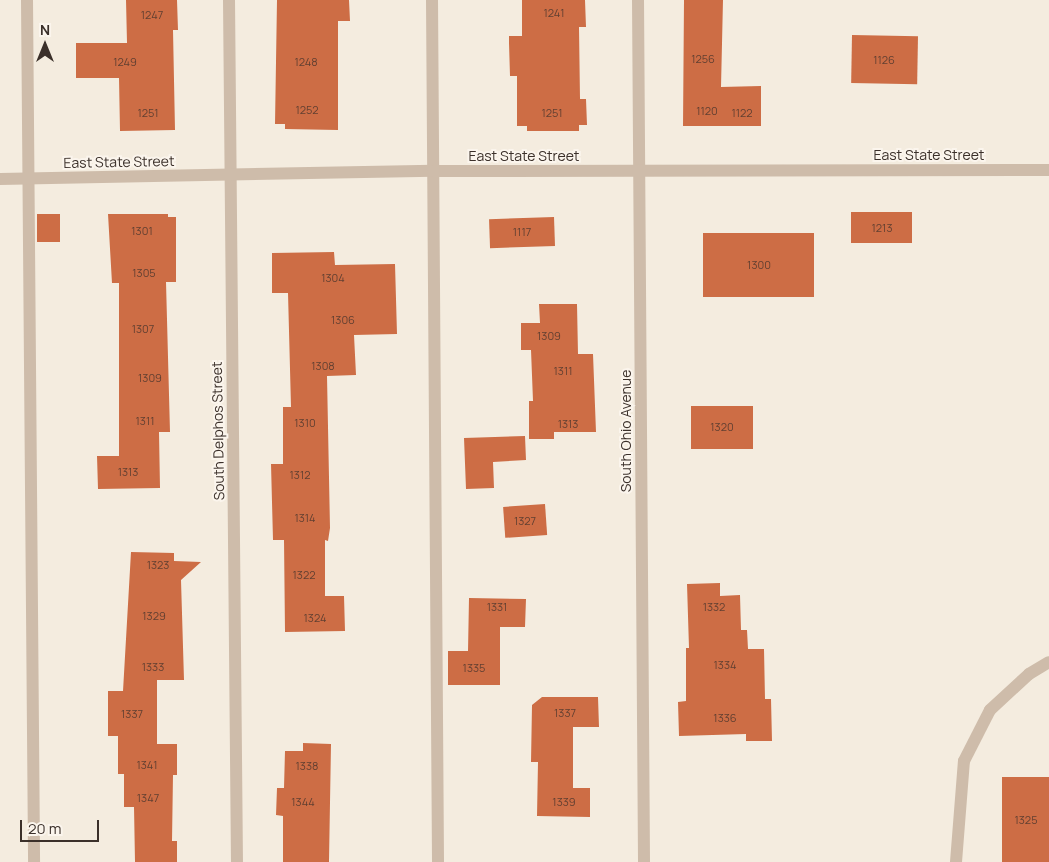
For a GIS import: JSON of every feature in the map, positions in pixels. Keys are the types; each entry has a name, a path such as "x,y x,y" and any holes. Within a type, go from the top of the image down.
{"street":[{"path":"27,0 34,862"},
{"name":"South Delphos Street","path":"229,0 237,862"},
{"path":"432,0 438,862"},
{"name":"South Ohio Avenue","path":"638,0 644,862"},
{"name":"East State Street","path":"0,179 433,171 1049,170"},
{"path":"956,862 964,761 990,710 1028,674 1049,662"}],"building":[{"path":"126,0 177,0 178,30 173,30 175,130 120,131 119,78 76,78 76,43 127,43"},
{"path":"277,0 349,0 350,21 338,21 338,130 285,129 285,124 275,124"},
{"path":"522,0 585,0 586,27 579,27 580,99 586,99 587,125 579,125 579,131 527,131 527,126 517,126 517,76 510,76 509,36 522,36"},
{"path":"684,0 723,0 721,87 761,86 761,126 683,126"},
{"path":"852,35 918,36 917,84 851,83"},
{"path":"851,212 912,212 912,243 851,243"},
{"path":"37,214 60,214 60,242 37,242"},
{"path":"108,214 168,214 168,217 176,217 176,282 166,282 170,432 159,432 160,488 98,489 97,456 119,456 119,283 112,283"},
{"path":"554,217 555,246 490,248 489,219"},
{"path":"703,233 814,233 814,297 703,297"},
{"path":"334,252 335,265 395,264 397,334 354,335 356,375 327,376 330,528 328,541 325,540 325,596 344,596 345,631 285,632 284,540 273,540 271,464 283,464 283,407 291,407 288,293 272,293 272,253"},
{"path":"539,304 577,304 578,354 593,354 596,432 554,432 554,439 529,439 529,401 533,401 531,350 521,350 521,323 540,323"},
{"path":"691,406 753,406 753,449 691,449"},
{"path":"525,436 526,460 493,462 494,488 466,489 464,438"},
{"path":"545,504 547,535 505,538 503,507"},
{"path":"131,552 174,553 174,561 201,562 181,580 184,680 157,680 157,744 177,744 177,775 173,775 172,841 177,841 177,862 135,862 134,807 124,807 124,774 118,774 118,736 108,736 108,691 123,691"},
{"path":"720,583 720,596 740,595 741,630 747,630 748,649 764,649 765,699 771,699 772,741 746,741 746,734 679,736 678,702 686,701 686,648 689,648 687,584"},
{"path":"469,598 526,599 525,627 500,627 500,685 448,685 448,651 468,651"},
{"path":"542,697 598,697 599,727 573,727 573,788 590,788 590,817 537,816 538,762 531,762 532,705"},
{"path":"303,743 331,744 329,862 283,862 283,816 276,815 277,788 284,788 285,751 303,751"},
{"path":"1002,777 1049,777 1049,862 1002,862"}]}
